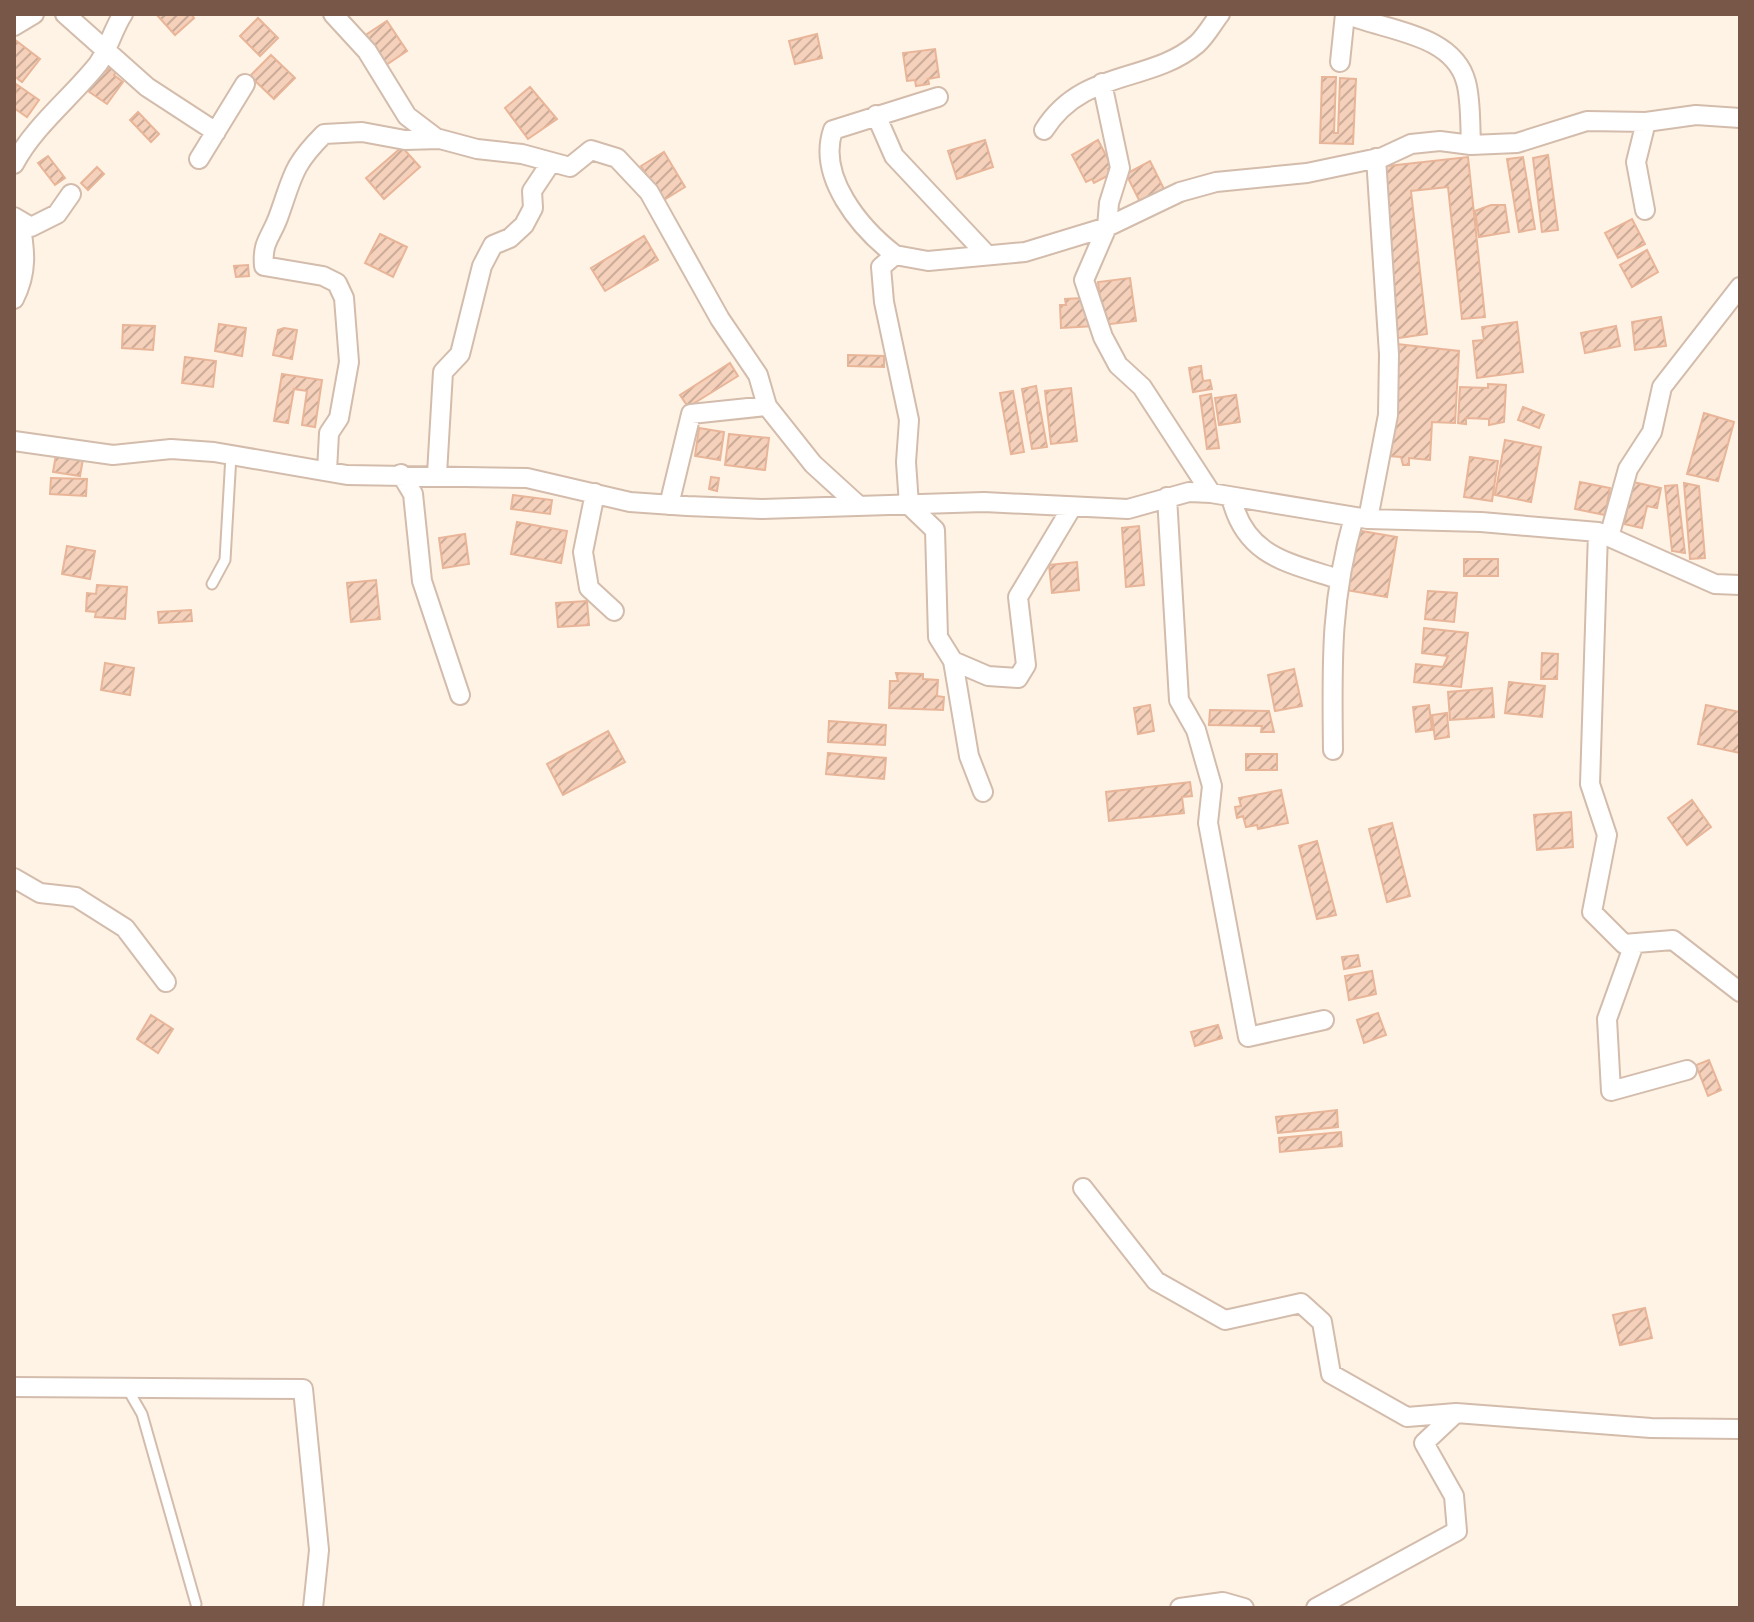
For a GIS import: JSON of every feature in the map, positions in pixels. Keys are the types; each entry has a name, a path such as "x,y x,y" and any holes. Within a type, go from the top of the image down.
{"street":[{"path":"14,26 34,14"},
{"path":"65,14 147,87 216,132"},
{"path":"14,164 48,118 101,60 123,14"},
{"path":"333,14 367,51 407,116 440,139"},
{"path":"1044,130 1053,115 1076,95 1175,57 1198,43 1220,14"},
{"path":"1340,62 1346,14 1370,25 1429,40 1448,54 1467,84 1471,145"},
{"path":"1102,83 1120,168 1109,203 1107,227 1084,280 1103,337 1118,365 1142,387 1211,493"},
{"path":"199,159 245,84"},
{"path":"938,97 833,130 827,148 833,176 868,235 895,255 928,261 1025,252 1107,227 1180,192 1216,182 1307,173 1376,158 1411,144 1440,141 1471,145 1517,143 1587,121 1646,122 1696,115 1740,118"},
{"path":"876,115 894,156 987,255"},
{"path":"1645,210 1636,162 1646,122"},
{"path":"327,471 329,433 339,418 349,362 344,298 337,283 323,276 264,266 263,247 277,219 289,179 306,152 324,134 362,132 405,140 440,139 477,149 522,154 570,167 591,150 617,158 649,192 720,319 758,375 767,406 813,464 859,506"},
{"path":"1333,750 1332,641 1338,579 1361,518 1388,415 1389,354 1376,158"},
{"path":"437,474 443,372 460,354 482,266 493,245 510,238 524,225 533,208 532,191 550,164"},
{"path":"17,219 31,227 57,214 71,194"},
{"path":"14,299 22,284 26,257 17,219"},
{"path":"895,255 881,267 884,302 909,420 906,462 909,505 935,530 938,637 953,661 969,756 983,792"},
{"path":"1740,287 1662,387 1652,432 1628,469 1604,534 1590,784 1607,835 1592,912 1624,944 1673,940 1740,992"},
{"path":"669,505 691,414 767,406"},
{"path":"14,441 113,455 171,449 231,455 327,471 527,478 630,502 669,505 762,509 984,502 1128,509 1189,492 1211,493 1361,518 1481,522 1604,534 1715,584 1740,585"},
{"path":"401,474 413,494 422,581 460,695"},
{"path":"595,493 583,552 589,588 614,611"},
{"path":"1167,497 1179,700 1196,730 1212,786 1208,823 1248,1037 1324,1020"},
{"path":"1231,497 1237,522 1255,545 1278,560 1338,579"},
{"path":"953,661 988,676 1018,678 1026,665 1018,597 1072,507"},
{"path":"14,878 40,893 76,897 125,928 166,982"},
{"path":"1634,944 1607,1019 1611,1091 1687,1070"},
{"path":"1083,1188 1156,1281 1225,1320 1301,1303 1322,1322 1331,1374 1407,1417 1456,1413 1651,1428 1740,1429"},
{"path":"14,1387 303,1389 319,1550 313,1608"},
{"path":"1316,1608 1457,1531 1454,1496 1424,1443 1456,1413"},
{"path":"1180,1608 1223,1602 1244,1608"}],"lane":[{"path":"212,584 225,560 231,455"},
{"path":"127,1388 142,1414 196,1604"}],"building":[{"path":"156,14 191,14 194,18 175,35"},
{"path":"258,18 278,38 260,56 240,36"},
{"path":"387,21 407,51 383,67 364,36"},
{"path":"817,34 822,58 795,64 789,41"},
{"path":"14,39 40,59 22,82 14,76"},
{"path":"935,49 939,77 928,79 929,84 916,86 915,80 907,81 903,53"},
{"path":"271,55 295,78 274,99 250,76"},
{"path":"112,64 118,69 114,75 123,82 107,104 85,89 101,67 107,71"},
{"path":"1322,77 1336,77 1334,133 1338,133 1340,78 1356,79 1353,144 1320,143"},
{"path":"16,84 39,100 27,117 14,108"},
{"path":"530,87 557,119 528,139 505,108"},
{"path":"138,112 159,134 151,142 130,120"},
{"path":"985,140 993,167 957,179 948,151"},
{"path":"1098,140 1112,167 1108,169 1111,174 1094,183 1092,179 1086,182 1072,155"},
{"path":"402,147 420,167 384,199 366,178"},
{"path":"664,152 685,187 662,201 641,166"},
{"path":"1548,155 1558,230 1542,232 1533,158"},
{"path":"48,156 65,178 55,185 38,163"},
{"path":"1468,157 1485,317 1462,319 1448,187 1411,191 1427,334 1398,338 1379,167"},
{"path":"1523,157 1535,229 1519,232 1507,159"},
{"path":"1150,161 1165,191 1141,204 1126,174"},
{"path":"97,167 104,174 88,190 81,183"},
{"path":"1491,205 1505,205 1509,232 1479,237 1475,211"},
{"path":"1632,219 1645,244 1618,258 1605,233"},
{"path":"380,234 407,247 393,277 365,263"},
{"path":"644,236 658,260 605,291 591,268"},
{"path":"1647,250 1658,272 1632,287 1620,265"},
{"path":"248,265 249,276 236,277 234,266"},
{"path":"1130,278 1136,321 1103,325 1098,282"},
{"path":"1083,298 1095,326 1061,328 1060,305 1066,305 1065,299"},
{"path":"1661,317 1666,346 1635,350 1632,322"},
{"path":"1517,322 1523,372 1477,378 1473,341 1484,340 1482,327"},
{"path":"219,324 246,328 242,356 215,351"},
{"path":"123,325 155,326 153,350 122,348"},
{"path":"1616,326 1620,346 1585,353 1581,333"},
{"path":"278,330 297,330 292,359 273,355"},
{"path":"1397,344 1459,351 1455,423 1432,422 1430,460 1409,458 1409,465 1403,465 1401,457 1389,456"},
{"path":"848,355 884,356 884,367 848,366"},
{"path":"185,357 216,361 213,387 182,383"},
{"path":"730,363 738,376 688,407 680,395"},
{"path":"1201,366 1203,381 1210,380 1212,389 1193,392 1189,368"},
{"path":"282,374 322,380 315,427 302,425 307,391 294,389 288,423 274,421"},
{"path":"1488,384 1506,385 1504,422 1489,425 1489,419 1466,418 1466,424 1458,423 1460,387 1488,388"},
{"path":"1036,386 1047,447 1032,449 1022,389"},
{"path":"1071,388 1077,441 1051,444 1045,391"},
{"path":"1013,391 1024,452 1011,454 1000,393"},
{"path":"1211,394 1219,448 1207,449 1200,396"},
{"path":"1236,395 1240,422 1219,425 1215,398"},
{"path":"1523,407 1544,415 1539,428 1518,420"},
{"path":"1704,413 1734,422 1718,481 1687,474"},
{"path":"699,428 724,432 720,460 695,456"},
{"path":"729,434 769,438 765,470 725,465"},
{"path":"1505,440 1541,447 1531,502 1495,495"},
{"path":"56,455 83,459 80,476 53,472"},
{"path":"1470,457 1498,461 1492,501 1464,497"},
{"path":"711,477 719,478 717,491 709,489"},
{"path":"51,478 87,479 86,496 50,494"},
{"path":"1580,482 1610,488 1605,515 1575,509"},
{"path":"1633,482 1661,488 1657,508 1647,506 1642,528 1624,524"},
{"path":"1684,483 1699,486 1705,558 1690,559"},
{"path":"1677,485 1685,553 1672,551 1665,486"},
{"path":"513,495 552,500 550,514 511,509"},
{"path":"517,522 567,531 561,563 511,554"},
{"path":"1139,526 1144,585 1126,587 1122,528"},
{"path":"1356,530 1397,537 1387,597 1346,590"},
{"path":"465,534 469,564 443,568 439,538"},
{"path":"67,546 95,551 90,579 62,574"},
{"path":"1464,559 1498,559 1498,576 1464,576"},
{"path":"1077,562 1079,590 1052,593 1049,565"},
{"path":"376,580 380,619 351,622 347,583"},
{"path":"97,585 127,587 125,619 95,617 96,612 86,611 87,593 96,594"},
{"path":"1428,591 1457,593 1454,622 1425,619"},
{"path":"587,601 589,625 558,627 556,603"},
{"path":"191,610 192,621 159,623 158,612"},
{"path":"1424,628 1468,633 1461,687 1414,682 1416,664 1443,667 1448,656 1422,653"},
{"path":"1542,653 1558,654 1557,679 1541,679"},
{"path":"105,663 134,668 130,695 101,690"},
{"path":"1294,669 1302,706 1275,711 1268,675"},
{"path":"896,673 923,674 923,679 938,680 937,696 944,697 943,710 889,708 890,681 898,681"},
{"path":"1509,682 1545,686 1542,717 1505,713"},
{"path":"1492,688 1494,717 1450,720 1448,692"},
{"path":"1150,705 1154,731 1138,734 1134,708"},
{"path":"1429,705 1432,730 1416,732 1413,707"},
{"path":"1706,705 1740,712 1740,753 1698,744"},
{"path":"1210,710 1269,711 1274,732 1261,732 1262,726 1209,725"},
{"path":"1447,713 1449,737 1435,739 1432,715"},
{"path":"829,721 886,725 885,745 828,742"},
{"path":"608,731 625,762 563,795 547,764"},
{"path":"828,753 886,758 884,779 826,774"},
{"path":"1246,754 1277,754 1277,770 1246,770"},
{"path":"1190,782 1192,796 1182,797 1184,813 1109,821 1106,792"},
{"path":"1281,790 1288,823 1258,829 1257,825 1246,827 1243,816 1237,818 1235,807 1241,806 1239,798"},
{"path":"1692,800 1711,827 1687,845 1668,818"},
{"path":"1571,812 1573,847 1537,850 1534,815"},
{"path":"1392,823 1410,896 1387,902 1369,829"},
{"path":"1317,841 1336,915 1317,919 1299,846"},
{"path":"1358,955 1360,966 1344,969 1342,957"},
{"path":"1372,971 1376,994 1349,1000 1345,976"},
{"path":"1378,1013 1386,1035 1364,1043 1357,1020"},
{"path":"151,1015 173,1029 158,1053 137,1039"},
{"path":"1218,1025 1222,1038 1195,1046 1191,1032"},
{"path":"1709,1060 1721,1090 1708,1096 1696,1065"},
{"path":"1337,1110 1338,1127 1278,1133 1276,1117"},
{"path":"1341,1132 1342,1146 1280,1152 1279,1138"},
{"path":"1645,1308 1652,1338 1620,1345 1613,1315"}]}
